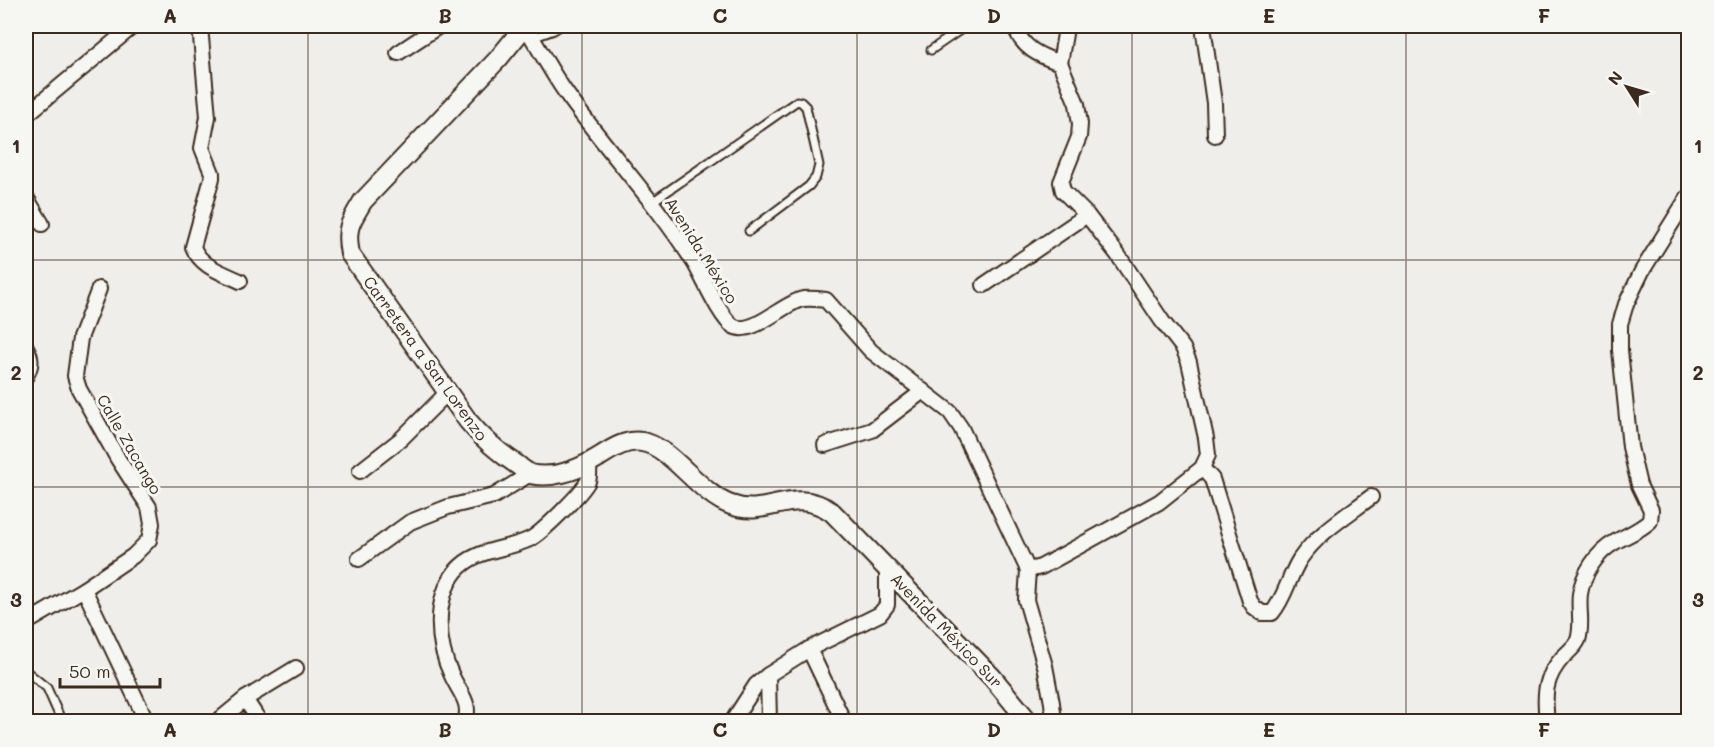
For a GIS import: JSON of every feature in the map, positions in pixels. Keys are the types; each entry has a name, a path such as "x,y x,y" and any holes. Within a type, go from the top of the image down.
{"street":[{"path":"26,115 133,26"},
{"path":"200,26 208,117 202,148 212,178 193,247 196,256 205,266 240,280"},
{"path":"398,53 439,26"},
{"path":"1015,26 1018,38 1023,43 1043,58 1060,63"},
{"path":"1028,570 1041,567 1159,502 1202,468 1208,455 1189,362 1183,348 1118,255 1087,215 1063,191 1060,182 1079,137 1080,124 1077,104 1060,63 1065,34 1064,26"},
{"path":"1203,26 1214,103 1215,135"},
{"name":"Avenida México","path":"528,30 566,93 652,202 689,255 723,315 733,326 743,328 756,325 788,305 802,300 826,300 871,351 950,412 960,428 1028,570 1026,600 1045,666 1054,722"},
{"name":"Carretera a San Lorenzo","path":"528,30 363,201 349,224 347,238 350,254 482,438 530,474"},
{"path":"26,197 42,224"},
{"path":"1547,722 1546,685 1552,671 1577,643 1581,626 1580,597 1588,570 1600,554 1613,543 1641,529 1650,521 1651,510 1639,485 1630,447 1620,350 1620,324 1626,304 1642,271 1689,197"},
{"path":"984,285 1087,215"},
{"name":"Calle Zacango","path":"31,620 84,589 133,556 149,540 152,524 149,507 118,459 79,389 75,376 80,338 99,288"},
{"path":"26,347 31,357 31,366 26,376"},
{"path":"825,445 872,430 923,391"},
{"path":"360,471 401,439 448,392"},
{"path":"359,559 410,522 448,507 494,496 530,474 555,475 572,470 625,442 651,444 711,495 728,505 752,508 799,500 820,504 832,512 887,568 887,605 880,614 809,649 768,675 756,685 732,722"},
{"path":"465,722 468,714 467,704 452,677 440,632 443,596 450,581 467,561 480,553 518,543 538,534 581,491 588,480 589,463"},
{"path":"1202,468 1212,479 1250,601 1262,613 1272,613 1278,606 1300,560 1319,536 1371,497"},
{"name":"Avenida México Sur","path":"887,568 992,677 1029,722"},
{"path":"84,589 147,722"},
{"path":"809,649 844,722"},
{"path":"217,722 245,699 296,668"},
{"path":"768,675 769,722"},
{"path":"245,699 260,722"}],"lane":[{"path":"528,30 554,30 560,26"},
{"path":"932,50 966,26"},
{"path":"652,202 797,101 801,102 806,107 819,165 816,177 808,186 749,231"},
{"path":"26,671 47,688 62,722"}]}
